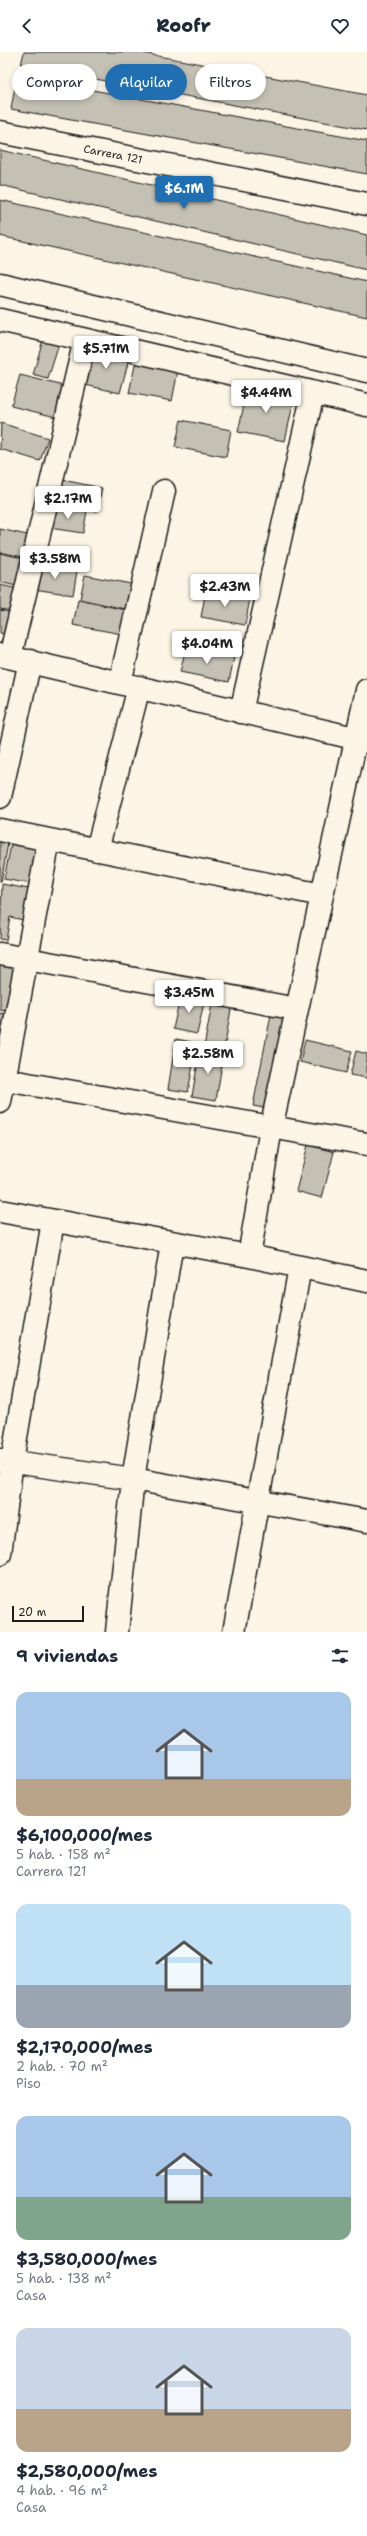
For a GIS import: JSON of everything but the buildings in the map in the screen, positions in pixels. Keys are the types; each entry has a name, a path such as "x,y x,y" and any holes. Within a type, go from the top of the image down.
{"street":[{"name":"Carrera 121","path":"0,132 367,204"},
{"path":"0,284 367,371"},
{"path":"0,320 367,405"},
{"path":"0,797 13,658 85,340"},
{"path":"241,712 313,393"},
{"path":"97,850 130,685 164,491"},
{"path":"13,658 362,740"},
{"path":"248,1256 271,1128 322,895 362,740 367,690"},
{"path":"0,830 322,895"},
{"path":"0,1102 2,1079 28,959 49,840"},
{"path":"0,954 297,1009"},
{"path":"2,1079 367,1144"},
{"path":"0,1211 248,1256 367,1281"},
{"path":"0,1554 6,1461 53,1221"},
{"path":"117,1632 133,1479 172,1243"},
{"path":"234,1632 259,1502 300,1267"},
{"path":"6,1461 133,1479 367,1521"}]}
